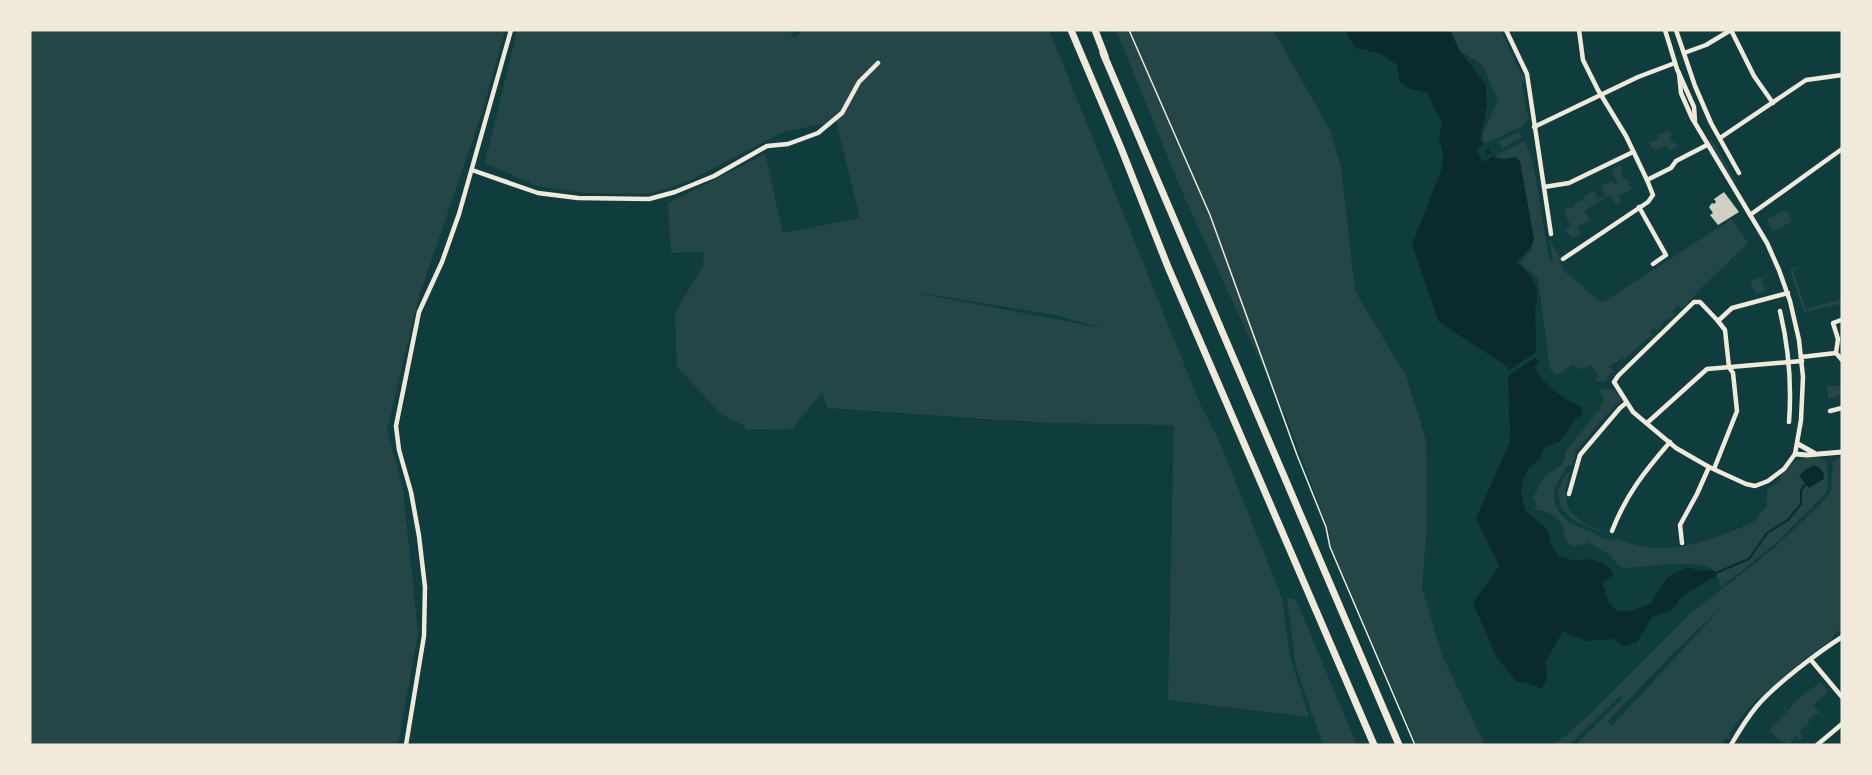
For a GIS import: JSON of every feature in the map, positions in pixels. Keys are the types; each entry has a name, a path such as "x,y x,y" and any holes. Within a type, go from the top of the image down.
{"highway":[{"path":"1071,30 1168,267 1374,745"},
{"path":"1094,30 1399,745"},
{"path":"1345,677 1369,745"}],"street":[{"path":"406,745 424,636 425,586 419,536 411,492 399,450 396,426 419,312 442,262 472,170 511,30"},
{"path":"1506,30 1527,74 1551,234"},
{"path":"1563,259 1648,202 1653,195 1633,152 1581,56 1579,30"},
{"path":"1665,30 1679,73 1681,93 1692,118 1772,254 1788,293 1795,319 1801,359 1803,404 1795,454 1780,473 1767,482 1755,486 1711,468 1682,452 1626,403 1614,382 1618,376 1693,303 1700,302 1725,330 1737,411 1711,468 1680,525 1682,543"},
{"path":"1676,30 1695,86 1739,172"},
{"path":"1684,52 1706,45 1731,30 1754,76 1773,103"},
{"path":"472,170 538,193 612,200 658,197 714,176 766,146 788,144 818,133 842,113 859,82 878,63"},
{"path":"1534,126 1645,74 1675,63"},
{"path":"1720,138 1806,80 1842,75"},
{"path":"1647,180 1671,168 1676,161 1707,146"},
{"path":"1750,215 1842,149"},
{"path":"1544,188 1569,183 1633,152"},
{"path":"1639,207 1666,255 1653,264"},
{"path":"1718,321 1732,308 1788,293"},
{"path":"1780,311 1790,362 1789,422"},
{"path":"1841,320 1833,323 1838,339 1836,353 1842,360"},
{"path":"1647,423 1704,370 1709,368 1790,362 1836,353"},
{"path":"1569,494 1580,455 1626,403"},
{"path":"1830,411 1842,408"},
{"path":"1612,531 1622,505 1629,500 1635,484 1670,442"},
{"path":"1797,444 1809,448 1814,453"},
{"path":"1795,454 1842,452"},
{"path":"1731,745 1759,703 1842,638"},
{"path":"1811,660 1842,697"},
{"path":"1818,745 1842,724"}],"path":[{"path":"1129,30 1210,215 1297,455 1325,525 1330,548 1415,745"}],"shaded area":[{"path":"30,30 505,30 483,110 419,296 387,430 403,488 418,633 398,745 30,745"},
{"path":"517,30 789,30 794,38 805,30 1049,30 1201,406 1218,438 1282,598 1290,657 1309,717 1168,700 1174,425 1049,423 827,408 822,392 792,429 745,430 745,426 721,414 677,367 675,313 703,266 704,252 671,253 668,203 765,154 783,233 860,218 836,121 783,132 689,181 650,194 583,193 537,186 485,163","holes":["922,293 1055,315 1103,328"]},
{"path":"1116,30 1273,30 1330,130 1341,167 1355,291 1406,376 1426,440 1427,523 1422,588 1442,655 1485,745 1417,745 1331,548 1328,529 1287,419 1186,201"},
{"path":"1345,30 1450,30 1459,50 1486,85 1487,108 1480,140 1496,158 1516,157 1520,162 1534,239 1532,245 1517,262 1531,277 1536,288 1535,358 1539,362 1535,367 1541,378 1554,390 1569,401 1581,406 1582,414 1575,419 1560,441 1544,448 1540,459 1529,468 1523,480 1521,493 1525,510 1548,530 1551,545 1559,556 1576,561 1591,559 1612,571 1613,575 1603,584 1609,603 1617,611 1630,611 1650,604 1667,578 1687,567 1701,571 1713,570 1717,575 1682,597 1672,610 1652,617 1637,642 1625,646 1613,639 1585,641 1563,631 1545,663 1547,677 1541,689 1528,683 1517,682 1497,658 1473,603 1499,566 1476,518 1510,442 1508,367 1439,322 1412,245 1442,168 1443,154 1439,139 1442,123 1427,93 1408,88 1399,81 1397,65 1380,53 1355,48"},
{"path":"1451,30 1501,30 1521,74 1525,75 1525,81 1522,83 1527,114 1530,118 1523,126 1485,144 1482,136 1498,100 1482,65 1459,50"},
{"path":"1669,130 1672,136 1669,138 1672,143 1675,142 1677,147 1669,151 1666,145 1655,150 1654,147 1651,148 1649,143 1659,138 1658,135"},
{"path":"1518,132 1522,138 1502,148 1498,142"},
{"path":"1712,140 1736,181 1733,184 1709,141"},
{"path":"1525,141 1533,162 1549,260 1553,262 1549,236 1564,271 1602,303 1732,219 1748,243 1698,291 1683,309 1678,305 1673,311 1675,314 1672,318 1664,321 1657,331 1654,328 1650,332 1653,336 1626,358 1626,361 1623,358 1609,367 1615,373 1611,373 1606,378 1608,380 1603,382 1594,380 1599,377 1591,365 1578,370 1574,364 1557,375 1550,369 1538,278 1520,263 1533,248 1531,246 1534,239 1520,162 1516,157 1503,159 1494,156"},
{"path":"1620,165 1623,172 1621,173 1632,189 1618,196 1621,201 1616,204 1609,195 1584,211 1590,220 1577,227 1581,234 1572,239 1565,229 1570,226 1565,209 1575,207 1575,203 1585,199 1584,196 1594,191 1599,199 1605,196 1601,186 1612,181 1615,185 1618,184 1611,170"},
{"path":"1786,210 1792,222 1773,231 1767,219"},
{"path":"1798,268 1793,271 1806,309 1842,299 1842,316 1839,304 1804,312 1790,269"},
{"path":"1771,274 1761,279 1765,291 1756,294 1750,281"},
{"path":"1827,386 1840,386 1842,395 1828,399"},
{"path":"1599,389 1615,390 1621,397 1621,402 1615,405 1576,450 1572,466 1568,465 1554,494 1557,509 1573,524 1609,540 1614,538 1652,548 1686,546 1702,542 1755,522 1758,515 1767,507 1767,489 1780,481 1786,469 1792,464 1807,457 1821,458 1827,463 1828,486 1825,494 1775,544 1721,587 1716,574 1706,566 1671,564 1624,568 1617,564 1610,555 1590,543 1573,546 1567,541 1562,525 1556,518 1533,508 1537,507 1533,497 1545,476 1562,465 1567,449 1600,409 1604,399"},
{"path":"1842,457 1842,629 1834,634 1832,640 1811,654 1762,698 1758,698 1729,734 1731,740 1725,738 1722,745 1576,745 1623,698 1621,695 1569,745 1552,745 1568,734 1595,709 1690,614 1774,548 1821,504 1831,491 1833,461","holes":["1725,604 1612,726 1607,722 1671,655"]},
{"path":"1814,465 1822,470 1824,479 1809,488 1799,476"},
{"path":"1570,471 1565,493 1569,509 1579,520 1607,535 1575,521 1561,508 1558,492 1564,477"},
{"path":"1287,599 1296,600 1357,745 1323,745 1296,667"},
{"path":"1821,682 1828,692 1813,705 1823,717 1817,713 1813,716 1814,719 1812,717 1808,720 1810,722 1800,731 1801,740 1796,736 1788,745 1768,731 1787,712 1781,706 1788,710 1798,699"}],"pier":[{"path":"1487,143 1490,146 1485,156 1494,152 1497,154 1482,162 1476,149"},
{"path":"1539,350 1538,356 1505,378 1505,373"}],"building":[{"path":"1724,192 1739,212 1718,225 1710,215 1713,213 1709,207 1716,202 1714,199"}],"waterway":[{"path":"1716,573 1749,559 1767,533 1788,520 1801,504 1801,490 1807,483"}]}
